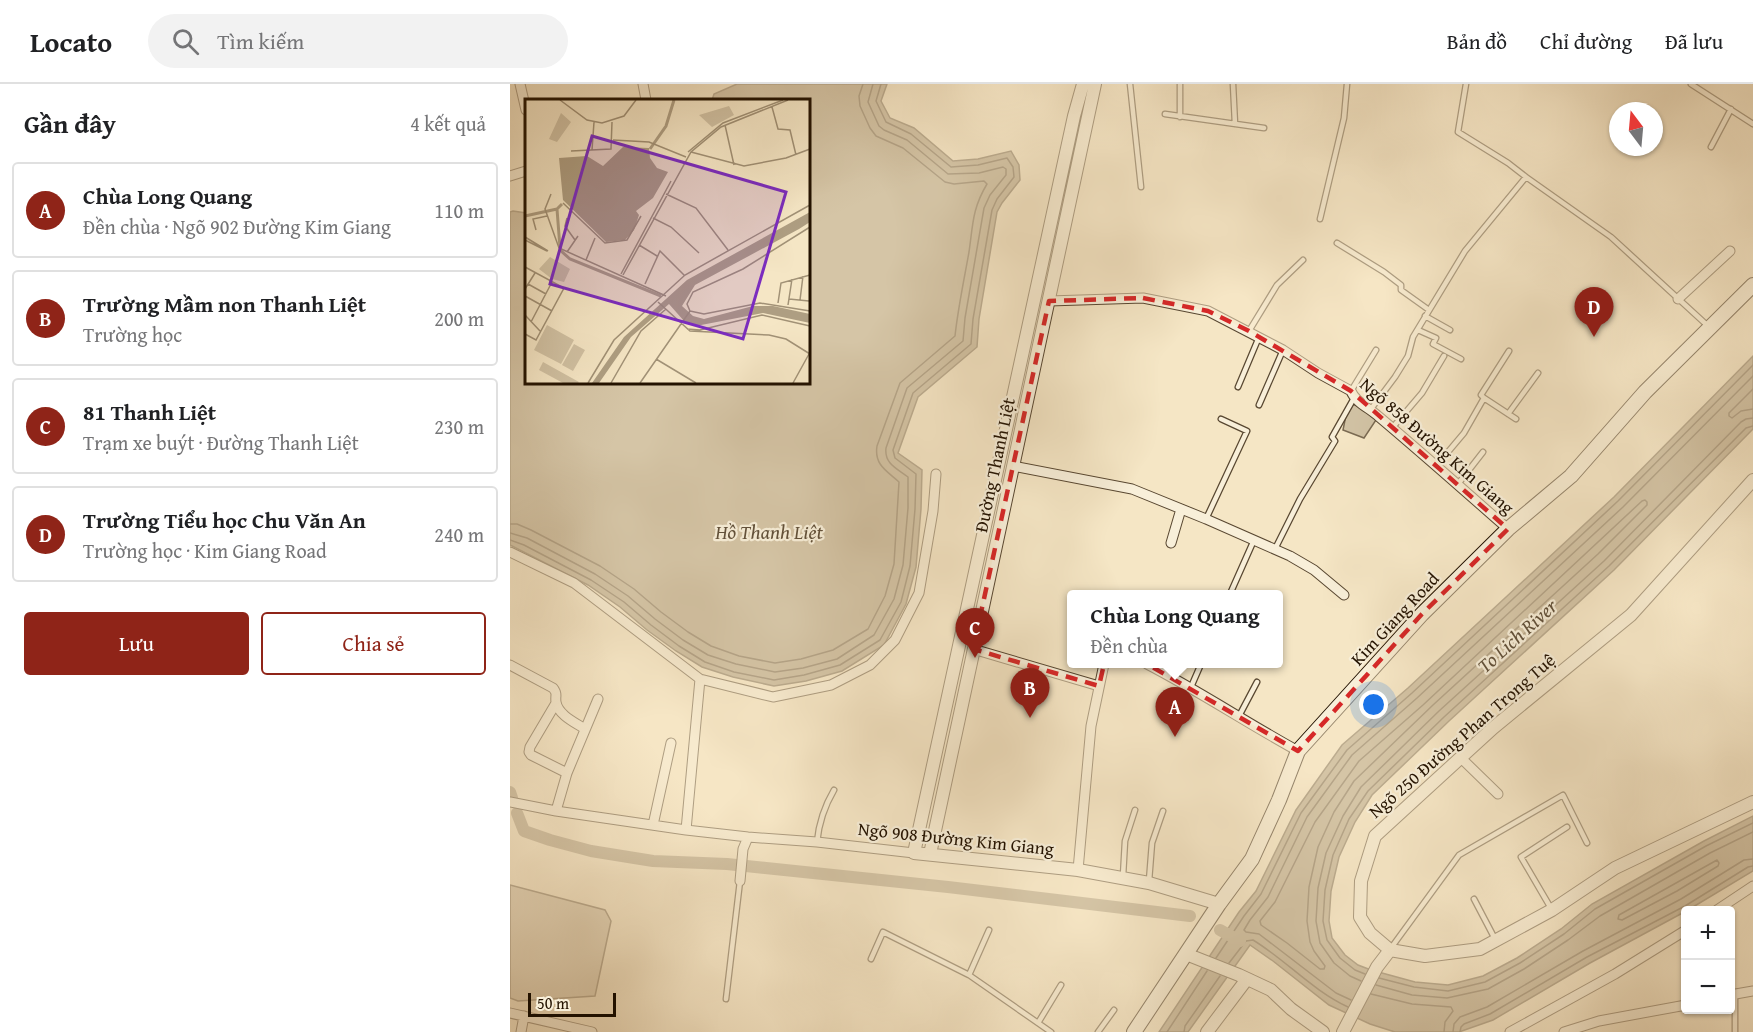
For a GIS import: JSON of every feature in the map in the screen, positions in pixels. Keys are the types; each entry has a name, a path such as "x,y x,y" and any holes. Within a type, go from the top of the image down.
{"main road":[{"name":"Kim Giang Road","path":"1134,1032 1252,859 1298,751 1422,614 1508,529 1571,476 1645,392 1753,285"}],"street":[{"path":"520,84 525,106"},
{"path":"643,84 646,99"},
{"name":"Đường Thanh Liệt","path":"915,853 1074,116 1083,84"},
{"name":"Đường Thanh Liệt","path":"930,854 1095,84"},
{"path":"510,176 525,171"},
{"path":"1678,299 1730,251"},
{"name":"Ngõ 858 Đường Kim Giang","path":"1049,301 1143,298 1208,311 1249,331 1352,394 1437,465 1508,529"},
{"path":"1013,466 1131,489 1275,549 1314,570 1344,595"},
{"path":"510,552 574,583 700,680 773,697 831,685 870,665 895,640 919,593 933,511 936,474"},
{"name":"Ngõ 250 Đường Phan Trọng Tuệ","path":"1390,950 1370,933 1360,917 1361,881 1376,836 1493,728 1631,615 1753,480"},
{"path":"1171,543 1181,509"},
{"path":"973,649 1099,686"},
{"path":"510,665 554,688 556,703 562,714 585,729"},
{"path":"1077,870 1091,726 1103,668"},
{"path":"1156,668 1191,687 1238,718 1298,751"},
{"path":"686,830 700,680"},
{"path":"556,811 567,773 598,699"},
{"path":"556,703 529,752 567,773"},
{"path":"653,825 671,743"},
{"path":"1461,758 1498,794"},
{"name":"Ngõ 908 Đường Kim Giang","path":"510,802 686,830 1077,870 1149,884 1220,904"},
{"path":"1344,1029 1377,967 1390,950 1425,956 1480,949 1552,910 1615,868 1753,802"},
{"path":"740,881 743,849 748,837"},
{"path":"1723,906 1753,886"},
{"path":"1510,1032 1615,974 1681,933"},
{"path":"1186,954 1271,990 1291,1009 1323,1032"},
{"path":"1207,1032 1243,977"},
{"path":"1735,995 1753,991"},
{"path":"1564,1032 1599,1021 1681,1006"},
{"path":"510,1013 592,1032"},
{"path":"521,1032 524,1016"}],"lane":[{"path":"1130,84 1141,188"},
{"path":"1180,84 1180,117"},
{"path":"1233,84 1235,124"},
{"path":"1320,219 1344,118 1347,84"},
{"path":"1466,84 1458,132 1508,163 1611,237 1710,328"},
{"path":"1691,84 1753,124"},
{"path":"1711,147 1731,110"},
{"path":"1165,114 1264,128"},
{"path":"1371,410 1408,356 1413,337 1465,251 1526,177"},
{"path":"1337,243 1384,272 1401,285 1401,290 1429,310"},
{"path":"1249,331 1277,285 1304,260"},
{"path":"1425,316 1450,330"},
{"path":"1418,330 1436,338 1433,344 1461,359"},
{"path":"1238,387 1259,337"},
{"path":"1259,405 1283,350"},
{"path":"1275,549 1300,499 1335,441 1332,437 1376,350"},
{"path":"1509,351 1481,395 1516,419"},
{"path":"1393,427 1422,393 1444,356"},
{"path":"1508,414 1538,373"},
{"path":"1437,465 1464,433 1484,398"},
{"path":"1206,519 1247,431 1221,419"},
{"path":"1458,484 1483,452"},
{"path":"1232,590 1254,540"},
{"path":"1191,687 1199,668"},
{"path":"1238,718 1257,682"},
{"path":"817,842 823,813 834,790"},
{"path":"1390,950 1459,855 1563,795 1587,843"},
{"path":"1123,879 1125,841 1136,810"},
{"path":"1149,884 1152,843 1163,811"},
{"path":"1552,910 1521,857 1567,828"},
{"path":"726,999 740,881"},
{"path":"1474,899 1496,941"},
{"path":"969,975 989,930"},
{"path":"871,959 884,932 969,975 1051,1032"},
{"path":"1038,1023 1061,985"},
{"path":"1098,1032 1114,1010"},
{"path":"1734,1014 1735,1032"}],"highlighted area":[{"path":"1143,298 1208,311 1249,331 1351,391 1508,529 1422,614 1298,751 1140,660 1107,651 1099,686 973,649 1049,301"}],"shaded area":[{"path":"1352,404 1360,407 1376,420 1364,438 1343,430 1346,415"},
{"path":"510,885 605,910 611,921 595,996 518,1001 510,998"}],"water":[{"name":"Hồ Thanh Liệt","path":"737,84 887,84 881,101 890,118 914,128 953,161 978,159 1011,151 1019,165 1020,180 997,212 979,319 977,347 918,397 898,453 922,470 916,567 906,604 884,645 842,671 806,681 774,686 702,667 676,651 588,585 510,545 510,212 525,213 525,384 810,384 810,99 712,99 714,94"},
{"name":"To Lich River","path":"1753,356 1753,429 1614,570 1372,795 1355,822 1339,857 1331,891 1329,921 1332,938 1345,955 1358,965 1415,982 1448,985 1483,976 1517,958 1561,929 1592,904 1753,816 1753,871 1695,906 1681,906 1681,914 1590,963 1493,1020 1459,1032 1395,1032 1370,1024 1329,1005 1250,945 1188,1032 1159,1032 1239,912 1256,891 1296,810 1342,745 1408,688 1614,497"}],"waterway":[{"path":"510,792 512,798"},
{"path":"517,813 524,831 591,851 653,861 727,864 948,887 1190,916"},
{"path":"1220,930 1240,941"}],"place":[{"name":"Trường Tiểu học Chu Văn An","path":"1594,337"},
{"name":"81 Thanh Liệt","path":"975,658"},
{"name":"Trường Mầm non Thanh Liệt","path":"1030,718"},
{"name":"Chùa Long Quang","path":"1175,737"}]}
